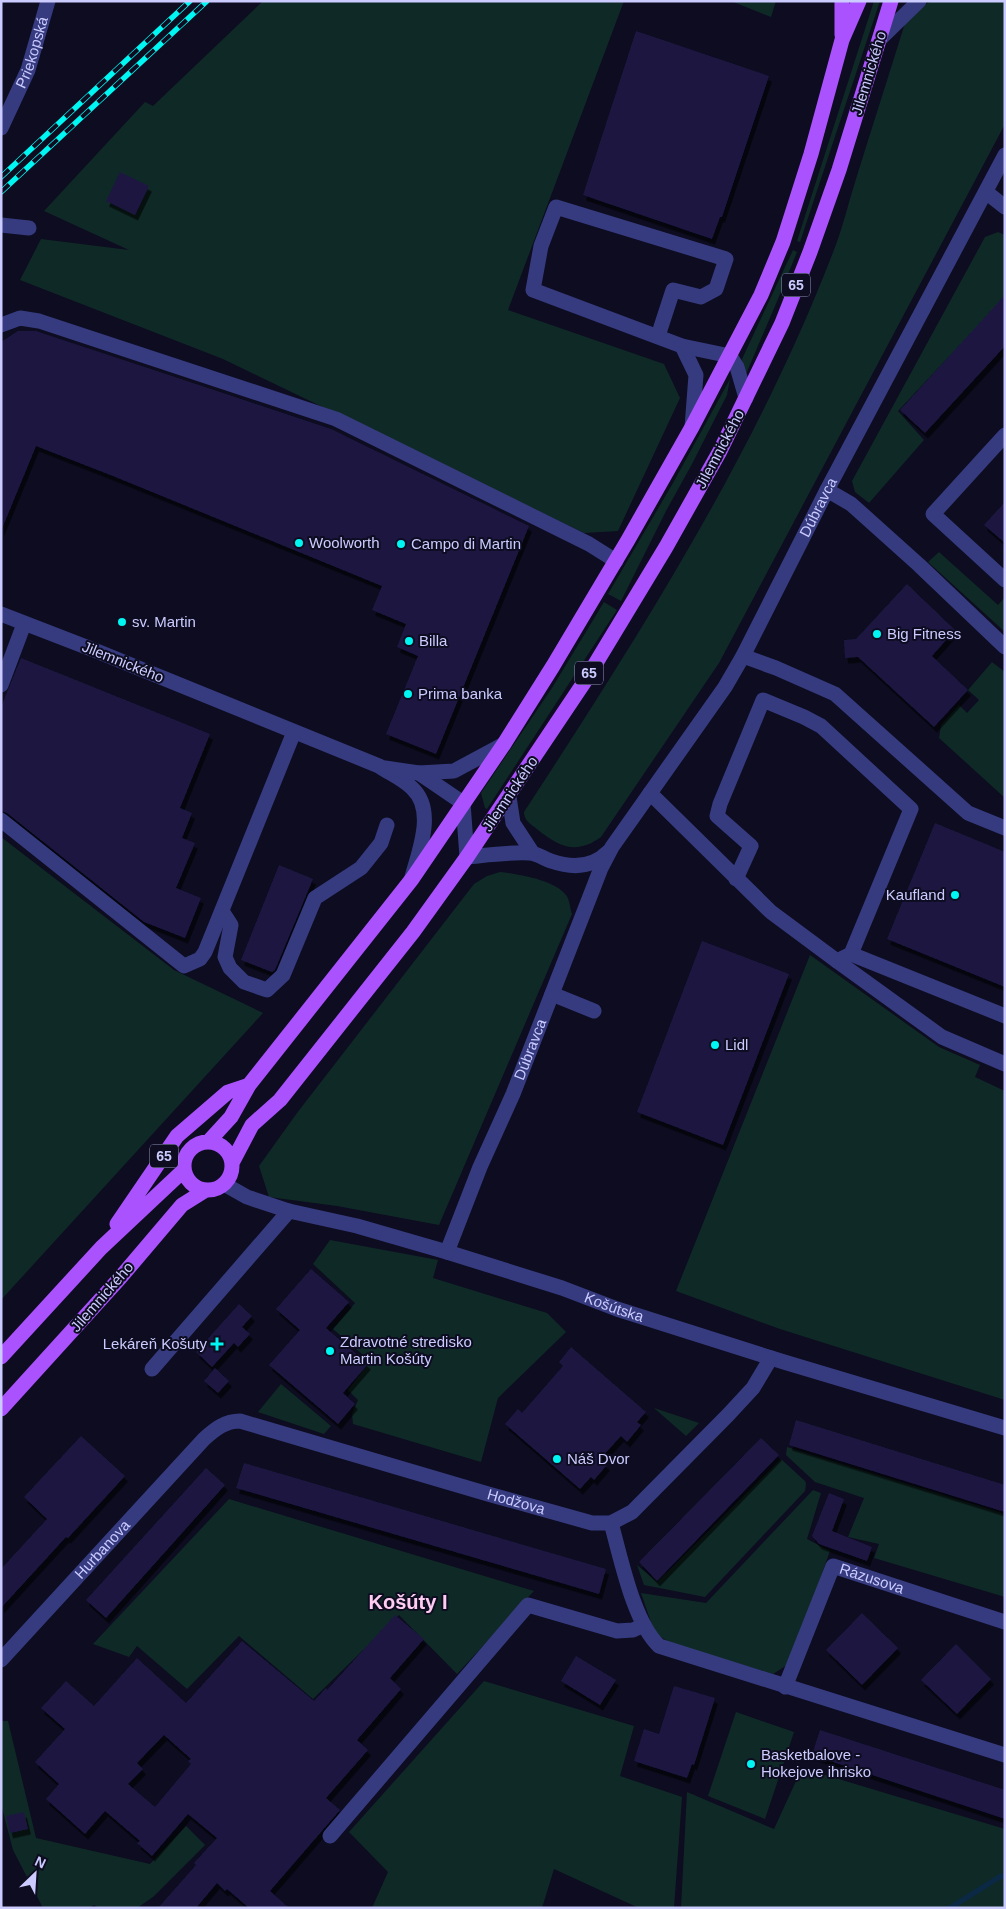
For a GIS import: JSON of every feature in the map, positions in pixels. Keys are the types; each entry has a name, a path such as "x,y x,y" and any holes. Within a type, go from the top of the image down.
{"main road":[{"path":"842,1 842,40"},
{"name":"Jilemnického","path":"1,1357 101,1248 184,1170 184,1160 187,1152 194,1145 209,1141 231,1117 249,1085 412,879 504,744 616,560 692,427 761,295 783,242 811,154 842,40 859,1"},
{"name":"Jilemnického","path":"1,1409 120,1278 182,1205 206,1190 219,1188 224,1184 230,1174 232,1163 252,1125 280,1100 414,932 509,797 585,681 666,547 720,451 782,322 810,252 838,170 891,1"},
{"name":"Jilemnického","path":"101,1248 177,1136 228,1092 249,1085"},
{"path":"209,1141 215,1142 227,1150 232,1163"},
{"name":"65","path":"184,1170 190,1183 206,1190"}],"street":[{"name":"Priekopská","path":"1,128 5,112 28,70 48,1"},
{"path":"879,40 919,1"},
{"name":"Dúbravca","path":"447,1252 601,868 612,847 724,687 743,656 827,490 1005,155"},
{"path":"986,192 1005,207"},
{"path":"658,336 673,290 701,297 716,289 726,259 556,207 541,246 533,290 682,346 730,356 737,367 746,398"},
{"path":"1,225 29,228"},
{"path":"1,325 20,318 39,321 336,419 589,544 616,560"},
{"path":"682,346 696,375 692,427"},
{"path":"1005,435 933,514 1005,580"},
{"path":"827,490 851,504 919,565 1005,647"},
{"name":"Jilemnického","path":"4,615 379,766 419,773 454,771 504,744"},
{"path":"1,684 24,624"},
{"path":"743,656 836,694 968,813 1005,828"},
{"path":"736,879 751,846 717,816 720,804 763,700 821,726 911,809 851,954 837,961"},
{"path":"1,820 184,966 200,959 205,952 294,732"},
{"name":"Jilemnického","path":"379,766 412,788 420,800 426,826 412,879"},
{"name":"Jilemnického","path":"419,773 463,803 468,856"},
{"path":"650,793 771,912 942,1037 1005,1064"},
{"path":"509,797 513,823 532,852"},
{"path":"222,912 231,925 225,957 230,968 244,982 267,990 283,975 314,898 361,868 380,843 387,825"},
{"name":"Dúbravca","path":"468,856 532,852 550,862 573,866 588,865 601,858 612,847"},
{"path":"851,954 1005,1016"},
{"path":"552,994 594,1012"},
{"name":"Košútska","path":"224,1184 247,1197 289,1212 357,1226 447,1252 562,1288 618,1310 1005,1428"},
{"path":"152,1369 289,1212"},
{"path":"771,1358 753,1388 728,1415 632,1512 611,1523 632,1595 651,1637 660,1646 1005,1755"},
{"name":"Hodžova","path":"204,1439 223,1425 231,1421 240,1421 592,1523 611,1523"},
{"name":"Hurbanova","path":"1,1660 204,1439"},
{"name":"Rázusova","path":"785,1687 833,1566 1005,1622"},
{"path":"330,1836 528,1606 617,1632 633,1630 644,1625"}],"green space":[{"path":"263,1 624,1 508,310 664,364 680,398 618,531 584,533 223,359 20,280 41,239 129,250 44,211 145,102 153,106"},
{"path":"731,1 776,1 771,17"},
{"path":"874,1 880,1 800,242 797,241"},
{"path":"932,1 1005,1 1005,124 719,663 601,837 592,843 576,847 568,847 554,841 530,824 525,818 524,812 610,678 693,541 768,401 836,246 905,23 921,6"},
{"path":"998,232 1005,235 1005,297 898,411 924,440 869,503 855,492 852,481 985,237"},
{"path":"793,250 797,252 746,374 742,359"},
{"path":"730,379 727,395 621,601 608,594 673,483"},
{"path":"939,552 998,605 1005,597 1005,632 928,562"},
{"path":"604,602 617,610 487,809 485,808 481,793 552,688"},
{"path":"992,662 1005,672 1005,798 939,738 941,725 959,705 967,713 979,700 968,690"},
{"path":"1,837 174,970 263,1013 1,1300"},
{"path":"500,872 516,874 554,885 566,895 572,914 439,1225 337,1206 269,1197 259,1166 297,1113 474,884 487,876"},
{"path":"810,955 939,1047 980,1065 975,1077 1005,1091 1005,1400 780,1329 676,1291"},
{"path":"330,1240 438,1260 433,1278 547,1313 566,1332 498,1398 481,1462 353,1424 352,1414 358,1400 348,1390 370,1361 333,1329 355,1303 313,1264"},
{"path":"281,1384 331,1426 324,1434 258,1412"},
{"path":"654,1408 699,1423 686,1436"},
{"path":"787,1447 1005,1514 1005,1597 874,1558 879,1544 848,1537 864,1498 815,1482 786,1455"},
{"path":"781,1459 805,1481 805,1491 705,1597 644,1585 637,1565 657,1582"},
{"path":"813,1490 821,1493 807,1539 830,1551 790,1663 773,1674 673,1644 655,1634 641,1593 706,1603"},
{"path":"229,1499 534,1591 457,1674 399,1615 313,1699 239,1636 187,1689 137,1646 129,1657 93,1644"},
{"path":"484,1681 634,1726 620,1776 682,1797 674,1908 639,1908 554,1869 542,1908 372,1908 388,1872 349,1832"},
{"name":"Basketbalove - Hokejove ihrisko","path":"736,1712 794,1732 765,1819 708,1796"},
{"path":"1,1721 8,1721 36,1838 150,1864 186,1826 205,1845 153,1897 137,1908 99,1908 94,1905 89,1908 43,1908 13,1850 1,1804"},
{"path":"802,1768 1005,1829 1005,1908 681,1908 687,1792 774,1829"}],"building":[{"path":"636,31 769,76 722,217 720,217 712,239 583,195"},
{"path":"120,172 149,186 135,215 106,201"},
{"path":"1005,295 1005,346 925,433 900,410"},
{"name":"Campo di Martin","path":"18,331 36,331 331,429 529,526 436,754 386,734 418,656 397,647 406,624 372,610 382,586 36,446 1,531 1,342"},
{"path":"1005,502 1005,543 984,525"},
{"path":"907,584 955,630 932,656 968,690 934,727 858,657 845,658 844,640 856,639"},
{"path":"21,658 210,734 180,808 192,813 182,838 195,843 176,888 201,898 185,938 144,922 7,813 1,811 1,707"},
{"name":"Kaufland","path":"935,823 1005,852 1005,987 887,939"},
{"path":"279,865 313,879 275,970 272,972 241,960"},
{"path":"702,941 789,974 723,1145 637,1112"},
{"name":"Zdravotné stredisko Martin Košúty","path":"311,1269 349,1302 326,1328 368,1364 343,1393 355,1404 338,1424 269,1365 300,1330 276,1309"},
{"path":"239,1304 252,1316 242,1327 250,1334 238,1347 234,1343 212,1367 196,1352"},
{"path":"571,1347 646,1412 637,1422 641,1425 627,1442 621,1436 600,1459 607,1465 594,1480 591,1477 580,1489 505,1424 518,1409 522,1413 563,1366 559,1362"},
{"path":"215,1368 229,1381 218,1393 204,1381"},
{"path":"796,1420 1005,1485 1005,1512 789,1445"},
{"path":"81,1436 125,1476 1,1608 1,1569 47,1519 24,1497"},
{"path":"761,1438 779,1455 657,1581 639,1562"},
{"path":"244,1463 606,1569 599,1594 236,1488"},
{"path":"206,1468 225,1485 106,1618 86,1600"},
{"path":"829,1493 844,1499 832,1531 872,1547 867,1561 819,1544 812,1536"},
{"path":"862,1613 898,1648 862,1685 826,1650"},
{"path":"395,1615 424,1639 390,1678 401,1689 357,1740 368,1750 326,1798 340,1810 270,1891 289,1908 249,1908 217,1883 196,1908 158,1908 217,1838 188,1814 152,1856 137,1843 140,1841 105,1811 85,1834 46,1799 59,1784 35,1762 65,1729 41,1708 66,1681 94,1706 137,1658 186,1703 242,1641 314,1701 326,1688 327,1690","holes":["164,1735 191,1759 188,1761 191,1764 155,1807 128,1784 143,1769 137,1763"]},
{"path":"956,1644 991,1679 957,1714 921,1680"},
{"path":"576,1656 616,1680 600,1705 561,1681"},
{"path":"674,1686 715,1698 694,1765 692,1764 687,1778 634,1761 644,1729 659,1734"},
{"path":"820,1730 1005,1790 1005,1819 812,1755"},
{"path":"24,1812 28,1829 10,1833 6,1816"}],"waterway":[{"path":"950,1908 1001,1876 1005,1877"}],"railway":[{"path":"1,177 190,1"},
{"path":"1,192 207,1"}],"place":[{"name":"Woolworth","path":"299,543"},
{"name":"Campo di Martin","path":"401,544"},
{"name":"sv. Martin","path":"122,622"},
{"name":"Big Fitness","path":"877,634"},
{"name":"Billa","path":"409,641"},
{"name":"Prima banka","path":"408,694"},
{"name":"Kaufland","path":"955,895"},
{"name":"Lidl","path":"715,1045"},
{"name":"Lekáreň Košuty","path":"217,1344"},
{"name":"Zdravotné stredisko Martin Košúty","path":"330,1351"},
{"name":"Náš Dvor","path":"557,1459"},
{"name":"Basketbalove - Hokejove ihrisko","path":"751,1764"}],"district":[{"name":"Košúty I","path":"408,1602"}]}
